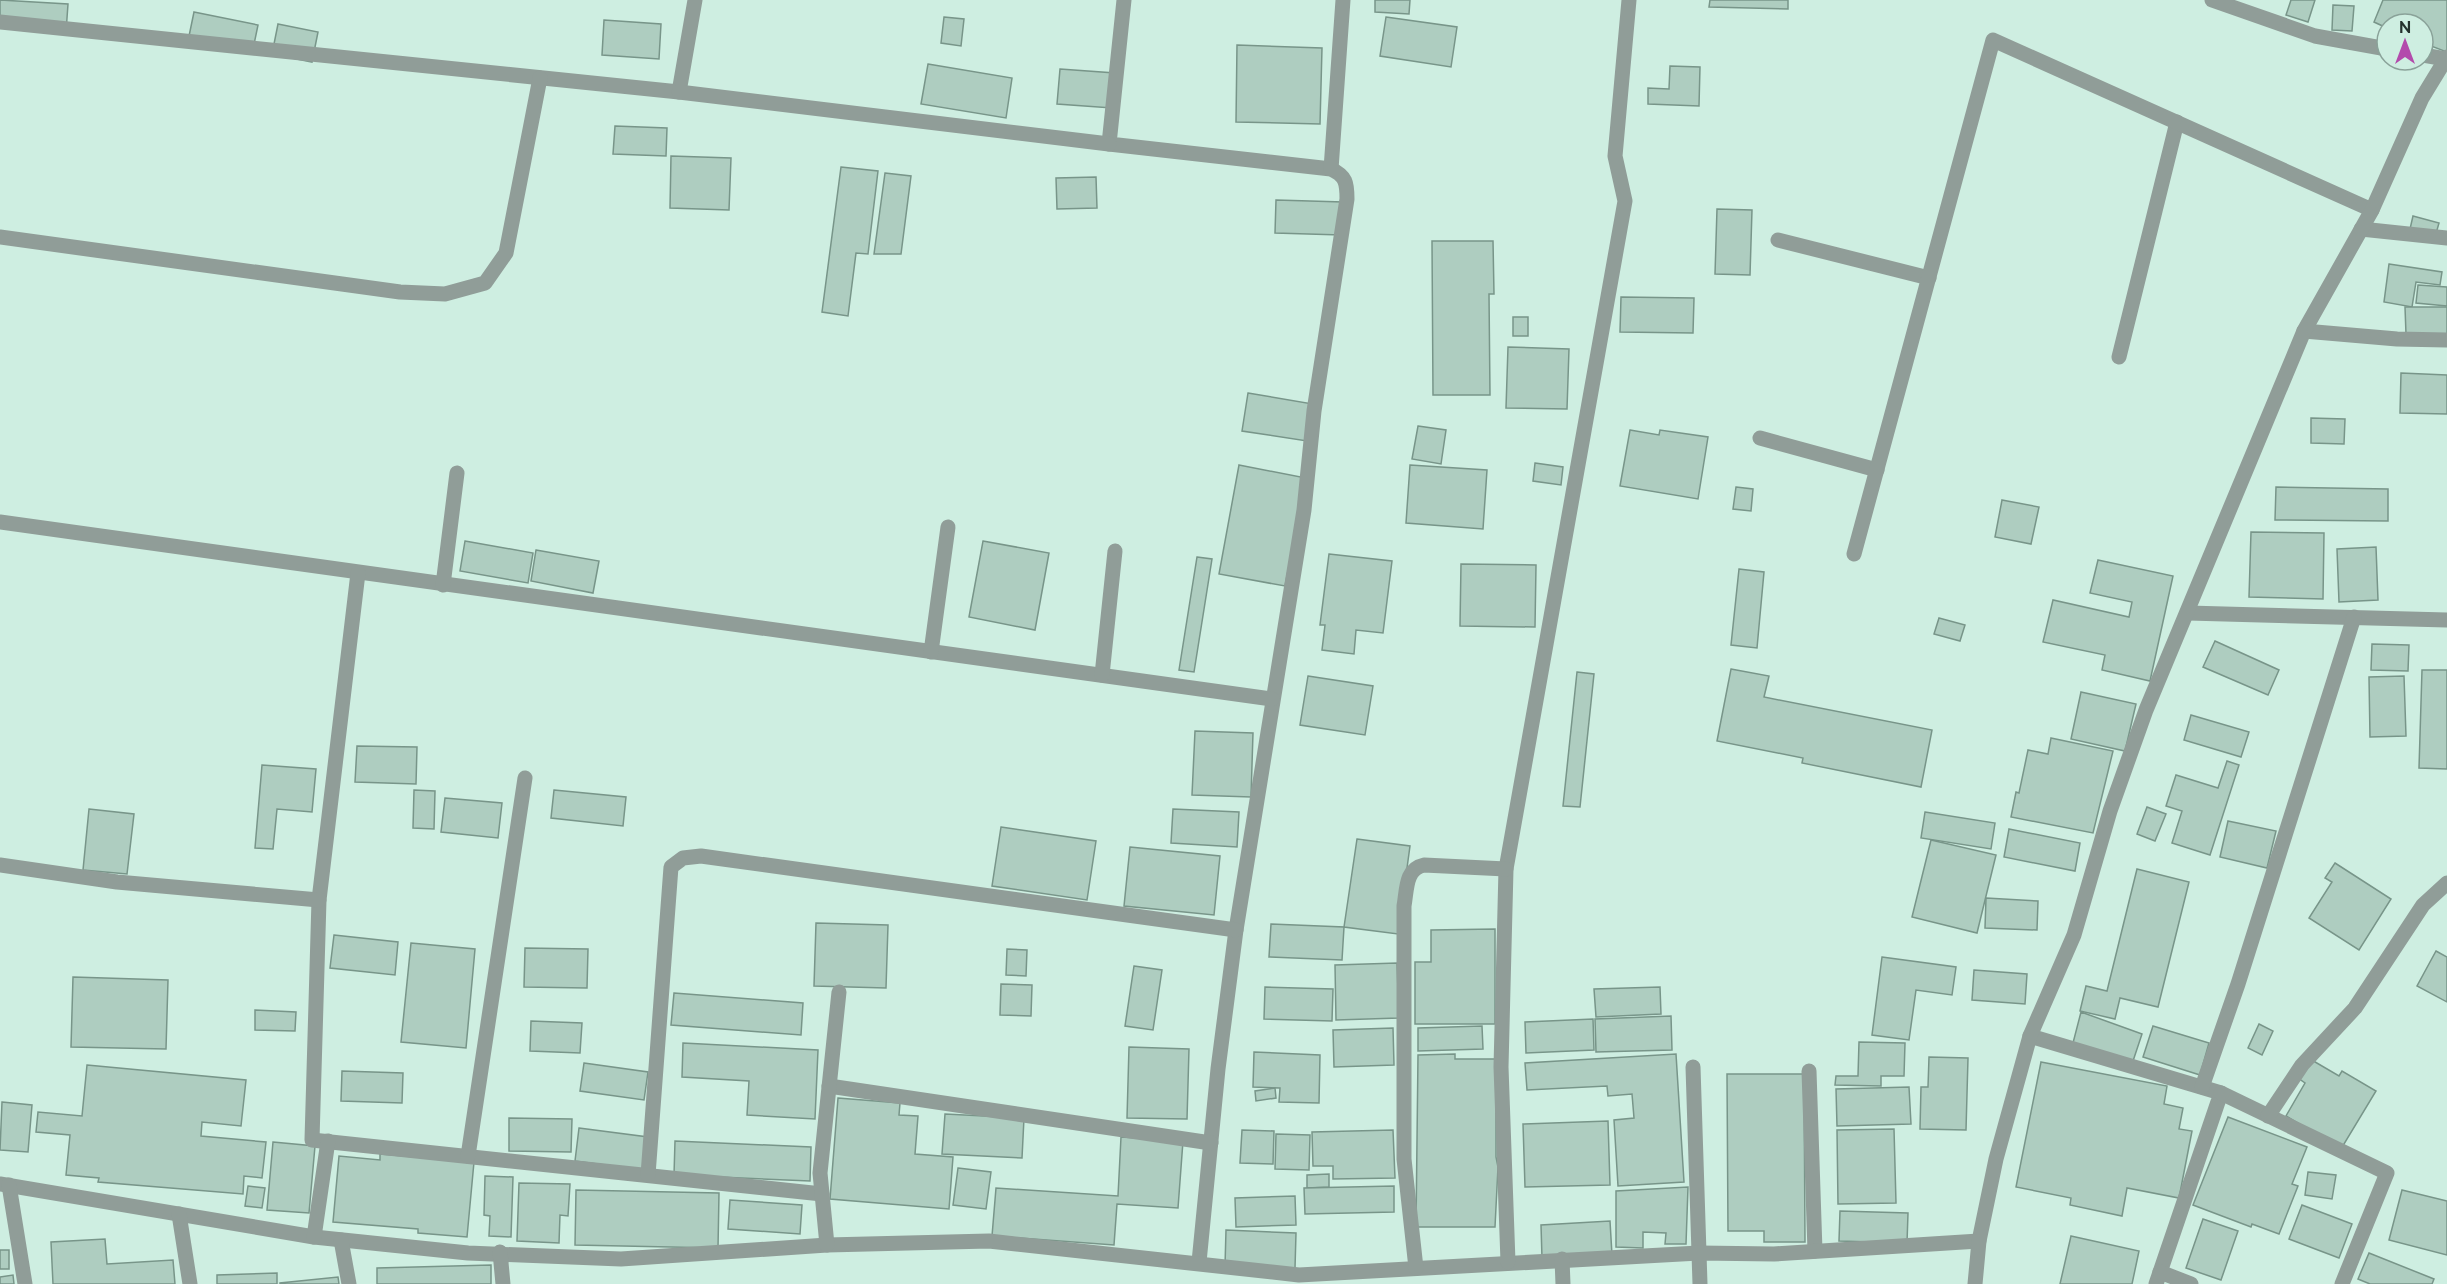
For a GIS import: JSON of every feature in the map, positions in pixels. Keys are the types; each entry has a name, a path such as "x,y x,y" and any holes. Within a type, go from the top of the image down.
{"street":[{"path":"679,92 695,0"},
{"path":"1109,144 1124,0"},
{"path":"1331,168 1343,0"},
{"path":"1508,1262 1501,1067 1506,869 1624,201 1615,156 1629,0"},
{"path":"2212,0 2315,36 2375,47"},
{"path":"0,22 679,92 1109,144 1331,168 1341,174 1347,182 1347,199 1314,411 1304,510 1236,930 1210,1143 1199,1262"},
{"path":"1854,554 1993,40 2177,122 2373,205"},
{"path":"1975,1284 1979,1241 1996,1159 2030,1036 2074,935 2110,811 2146,710 2304,331 2361,229 2422,98 2446,58"},
{"path":"0,237 400,292 444,294 475,286 485,283 506,253 540,78"},
{"path":"2120,357 2177,122"},
{"path":"2361,229 2447,238"},
{"path":"1778,240 1929,278"},
{"path":"2304,331 2397,339 2447,340"},
{"path":"1760,438 1877,470"},
{"path":"443,585 457,473"},
{"path":"0,522 1272,699"},
{"path":"931,652 948,527"},
{"path":"1102,675 1115,551"},
{"path":"358,573 319,900 312,1140 822,1194"},
{"path":"2188,613 2447,620"},
{"path":"2202,1087 2238,984 2354,617"},
{"path":"468,1156 525,778"},
{"path":"648,1175 671,867 683,858 701,856 1236,930"},
{"path":"0,865 117,882 319,900"},
{"path":"1416,1268 1404,1159 1404,906 1409,873 1415,867 1424,865 1506,869"},
{"path":"2268,1116 2302,1065 2355,1008 2423,905 2447,883"},
{"path":"827,1245 820,1173 839,992"},
{"path":"2030,1036 2221,1093 2387,1173 2342,1284"},
{"path":"1693,1067 1700,1284"},
{"path":"1809,1071 1815,1251"},
{"path":"829,1086 1210,1143"},
{"path":"2191,1284 2158,1278 2221,1093"},
{"path":"314,1238 328,1141"},
{"path":"25,1284 4,1185 314,1238 468,1253 500,1252 621,1258 827,1245 989,1241 1140,1258 1199,1262 1299,1275 1562,1259 1815,1251 1979,1241"},
{"path":"178,1214 190,1284"},
{"path":"341,1240 349,1284"},
{"path":"500,1252 503,1284"},
{"path":"1562,1259 1563,1284"}],"building":[{"path":"0,0 68,4 66,32 0,26"},
{"path":"1375,0 1410,0 1409,14 1375,12"},
{"path":"1710,0 1788,0 1788,9 1709,7"},
{"path":"2291,0 2315,0 2308,22 2286,15"},
{"path":"2383,0 2447,0 2447,52 2435,48 2435,12 2378,12"},
{"path":"2333,5 2354,6 2352,31 2332,30"},
{"path":"194,12 258,25 252,54 188,41"},
{"path":"944,17 964,19 961,46 941,43"},
{"path":"1386,17 1457,27 1451,67 1380,56"},
{"path":"604,20 661,24 659,59 602,55"},
{"path":"278,24 318,32 312,62 272,54"},
{"path":"1237,45 1322,48 1320,124 1236,122"},
{"path":"928,64 1012,78 1006,118 921,104"},
{"path":"1670,66 1700,67 1699,106 1648,104 1648,88 1669,89"},
{"path":"1060,69 1115,73 1112,108 1057,104"},
{"path":"615,126 667,128 666,156 613,154"},
{"path":"671,156 731,158 729,210 670,208"},
{"path":"841,167 878,171 868,254 856,253 848,316 822,312"},
{"path":"885,173 911,176 901,254 874,254"},
{"path":"1096,177 1097,208 1057,209 1056,178"},
{"path":"1276,200 1343,202 1341,235 1275,233"},
{"path":"1717,209 1752,210 1750,275 1715,274"},
{"path":"2413,216 2439,223 2435,237 2410,229"},
{"path":"1432,241 1493,241 1494,294 1489,294 1490,395 1433,395"},
{"path":"2389,264 2442,272 2440,285 2416,282 2412,307 2384,302"},
{"path":"2418,285 2447,287 2447,306 2416,303"},
{"path":"1621,297 1694,298 1693,333 1620,332"},
{"path":"2405,307 2447,307 2447,337 2406,334"},
{"path":"1513,317 1528,317 1528,336 1513,336"},
{"path":"1508,347 1569,349 1567,409 1506,408"},
{"path":"2401,373 2447,375 2447,414 2400,413"},
{"path":"1248,393 1313,404 1307,441 1242,431"},
{"path":"2311,418 2345,419 2344,444 2311,443"},
{"path":"1418,426 1446,430 1441,464 1412,459"},
{"path":"1630,430 1659,435 1660,430 1708,437 1698,499 1620,486"},
{"path":"1535,463 1563,467 1561,485 1533,481"},
{"path":"1239,465 1306,478 1285,586 1219,574"},
{"path":"1410,465 1487,470 1483,529 1406,523"},
{"path":"1736,487 1753,489 1751,511 1733,509"},
{"path":"2276,487 2388,489 2388,521 2275,520"},
{"path":"2002,500 2039,507 2031,544 1995,537"},
{"path":"2251,532 2324,533 2323,599 2249,597"},
{"path":"465,541 533,553 528,583 460,571"},
{"path":"983,541 1049,553 1035,630 969,617"},
{"path":"2376,547 2378,600 2339,602 2337,549"},
{"path":"536,550 599,561 593,593 531,581"},
{"path":"1329,554 1392,561 1383,633 1356,630 1354,654 1322,650 1325,625 1320,625"},
{"path":"1197,557 1212,559 1194,672 1179,670"},
{"path":"2098,560 2173,576 2150,681 2102,670 2105,655 2043,642 2053,600 2129,617 2132,602 2090,593"},
{"path":"1461,564 1536,565 1535,627 1460,626"},
{"path":"1739,569 1764,572 1757,648 1731,645"},
{"path":"1939,618 1965,625 1960,641 1934,634"},
{"path":"2215,641 2279,670 2268,695 2203,667"},
{"path":"2372,644 2409,645 2408,671 2371,670"},
{"path":"1731,669 1769,676 1764,697 1932,730 1921,787 1802,763 1803,758 1717,741"},
{"path":"2422,670 2447,670 2447,769 2419,768"},
{"path":"1577,672 1594,674 1580,807 1563,806"},
{"path":"1308,676 1373,686 1365,735 1300,725"},
{"path":"2404,676 2406,736 2370,737 2369,677"},
{"path":"2081,692 2136,704 2125,751 2071,739"},
{"path":"2191,715 2249,732 2241,757 2184,740"},
{"path":"1195,731 1253,733 1251,797 1192,795"},
{"path":"2051,738 2113,751 2093,833 2011,817 2016,792 2019,793 2028,750 2048,754"},
{"path":"357,746 417,747 416,784 355,782"},
{"path":"2227,761 2239,765 2210,855 2172,843 2182,811 2166,806 2176,775 2218,788"},
{"path":"262,765 316,769 312,812 277,809 273,849 255,848"},
{"path":"414,790 435,791 434,829 413,828"},
{"path":"554,790 626,797 623,826 551,818"},
{"path":"445,798 502,803 498,838 441,832"},
{"path":"2147,807 2166,814 2155,841 2137,834"},
{"path":"89,809 134,814 127,874 83,870"},
{"path":"1173,809 1239,812 1237,847 1171,843"},
{"path":"1925,812 1995,823 1991,849 1921,838"},
{"path":"2228,821 2276,831 2267,868 2220,857"},
{"path":"1001,827 1096,841 1087,900 992,886"},
{"path":"2009,829 2080,843 2075,871 2004,857"},
{"path":"1357,839 1410,846 1398,934 1344,927"},
{"path":"1931,840 1996,855 1977,933 1912,917"},
{"path":"1130,847 1220,856 1214,915 1124,906"},
{"path":"2335,863 2391,899 2359,950 2309,918 2332,882 2325,878"},
{"path":"2137,869 2189,882 2158,1007 2120,998 2115,1019 2080,1011 2086,986 2107,991"},
{"path":"1986,898 2038,901 2037,930 1985,928"},
{"path":"816,923 888,925 886,988 814,986"},
{"path":"1271,924 1344,927 1342,960 1269,957"},
{"path":"1495,929 1495,1024 1415,1024 1415,962 1431,962 1431,930"},
{"path":"334,935 398,942 395,975 330,968"},
{"path":"411,943 475,949 466,1048 401,1042"},
{"path":"525,948 588,949 587,988 524,987"},
{"path":"1007,949 1027,950 1026,976 1006,975"},
{"path":"2436,951 2447,957 2447,1002 2417,986"},
{"path":"1882,957 1956,967 1952,995 1916,990 1909,1040 1872,1035"},
{"path":"1397,963 1399,1018 1336,1020 1335,965"},
{"path":"1134,966 1162,970 1153,1030 1125,1026"},
{"path":"1974,970 2027,974 2025,1004 1972,1000"},
{"path":"73,977 168,980 166,1049 71,1047"},
{"path":"1001,984 1032,985 1031,1016 1000,1015"},
{"path":"1265,987 1333,989 1332,1021 1264,1019"},
{"path":"1660,987 1661,1014 1596,1017 1594,989"},
{"path":"674,993 803,1003 801,1035 671,1025"},
{"path":"255,1010 296,1012 295,1031 255,1030"},
{"path":"2081,1012 2142,1034 2133,1061 2073,1043"},
{"path":"1671,1016 1672,1050 1596,1052 1595,1019"},
{"path":"1593,1019 1594,1050 1526,1053 1525,1022"},
{"path":"531,1021 582,1023 580,1053 530,1051"},
{"path":"2259,1024 2273,1031 2262,1055 2248,1048"},
{"path":"1482,1026 1483,1049 1418,1051 1418,1028"},
{"path":"2153,1026 2209,1043 2200,1075 2143,1057"},
{"path":"1393,1028 1394,1065 1334,1067 1333,1030"},
{"path":"1859,1042 1905,1043 1904,1076 1881,1076 1881,1086 1835,1085 1836,1076 1858,1076"},
{"path":"683,1043 818,1050 815,1119 747,1115 749,1081 682,1077"},
{"path":"1129,1047 1189,1049 1187,1119 1127,1118"},
{"path":"1254,1052 1320,1055 1319,1103 1279,1102 1280,1088 1253,1087"},
{"path":"1455,1054 1455,1059 1496,1059 1496,1157 1498,1167 1495,1227 1416,1227 1418,1055"},
{"path":"1676,1054 1684,1182 1618,1186 1614,1120 1634,1118 1632,1094 1608,1096 1607,1086 1527,1090 1525,1063"},
{"path":"1929,1057 1968,1058 1966,1130 1920,1129 1921,1087 1928,1087"},
{"path":"2310,1059 2339,1076 2342,1071 2376,1091 2341,1149 2286,1116 2305,1083 2298,1078"},
{"path":"2041,1062 2167,1086 2164,1104 2183,1108 2179,1129 2192,1131 2179,1198 2127,1188 2122,1216 2070,1205 2071,1198 2016,1187"},
{"path":"584,1063 648,1072 644,1100 580,1091"},
{"path":"87,1065 246,1080 241,1126 202,1122 201,1136 266,1142 262,1178 244,1176 243,1194 98,1182 99,1178 66,1175 70,1135 36,1132 38,1112 82,1116"},
{"path":"342,1071 403,1073 402,1103 341,1101"},
{"path":"1727,1074 1804,1074 1805,1242 1764,1242 1764,1231 1728,1231"},
{"path":"1909,1087 1911,1124 1837,1126 1836,1089"},
{"path":"1275,1088 1276,1098 1256,1101 1255,1091"},
{"path":"838,1098 900,1103 899,1115 918,1116 915,1154 953,1157 949,1209 830,1199"},
{"path":"2,1102 32,1105 28,1152 0,1150"},
{"path":"945,1114 1024,1118 1022,1158 942,1154"},
{"path":"2228,1117 2307,1147 2292,1184 2298,1186 2279,1234 2252,1224 2251,1227 2193,1205"},
{"path":"509,1118 572,1119 571,1152 509,1151"},
{"path":"1608,1121 1610,1185 1525,1187 1523,1124"},
{"path":"579,1128 648,1137 643,1170 575,1161"},
{"path":"1894,1129 1896,1203 1838,1204 1837,1130"},
{"path":"1242,1130 1274,1131 1273,1164 1240,1163"},
{"path":"1393,1130 1395,1178 1333,1179 1333,1166 1313,1166 1312,1132"},
{"path":"1276,1134 1310,1135 1309,1170 1275,1169"},
{"path":"1121,1137 1183,1141 1178,1208 1117,1204 1114,1245 992,1236 996,1188 1118,1196"},
{"path":"675,1141 811,1147 810,1181 674,1175"},
{"path":"273,1142 315,1146 309,1213 267,1210"},
{"path":"380,1154 474,1162 467,1237 418,1233 418,1229 333,1222 339,1156 380,1160"},
{"path":"958,1168 991,1172 986,1209 953,1205"},
{"path":"2308,1172 2336,1175 2332,1199 2305,1195"},
{"path":"1329,1174 1329,1187 1307,1188 1307,1175"},
{"path":"485,1176 513,1177 511,1237 489,1236 490,1216 484,1215"},
{"path":"519,1183 570,1184 568,1216 560,1215 559,1243 517,1241"},
{"path":"248,1186 265,1188 262,1208 245,1206"},
{"path":"1394,1186 1394,1212 1305,1214 1304,1188"},
{"path":"1688,1187 1686,1244 1665,1244 1666,1233 1643,1232 1643,1248 1616,1247 1616,1191"},
{"path":"576,1190 719,1193 718,1248 575,1245"},
{"path":"2402,1190 2447,1201 2447,1255 2389,1240"},
{"path":"1295,1196 1296,1225 1236,1227 1235,1198"},
{"path":"730,1200 802,1205 800,1234 728,1229"},
{"path":"2302,1205 2352,1224 2339,1258 2289,1239"},
{"path":"1840,1211 1908,1213 1907,1243 1839,1241"},
{"path":"2203,1219 2238,1231 2221,1280 2186,1268"},
{"path":"1610,1221 1612,1255 1542,1258 1541,1225"},
{"path":"1226,1230 1296,1233 1295,1268 1225,1266"},
{"path":"2071,1236 2139,1251 2132,1284 2060,1284"},
{"path":"105,1239 107,1264 173,1260 175,1284 53,1284 51,1242"},
{"path":"0,1250 9,1250 9,1269 0,1269"},
{"path":"2369,1253 2434,1279 2432,1284 2370,1284 2358,1279"},
{"path":"491,1265 491,1284 377,1284 377,1268"},
{"path":"277,1273 277,1284 217,1284 217,1275"},
{"path":"13,1275 14,1284 0,1284 0,1277"},
{"path":"338,1277 339,1284 280,1284 280,1283"}]}
